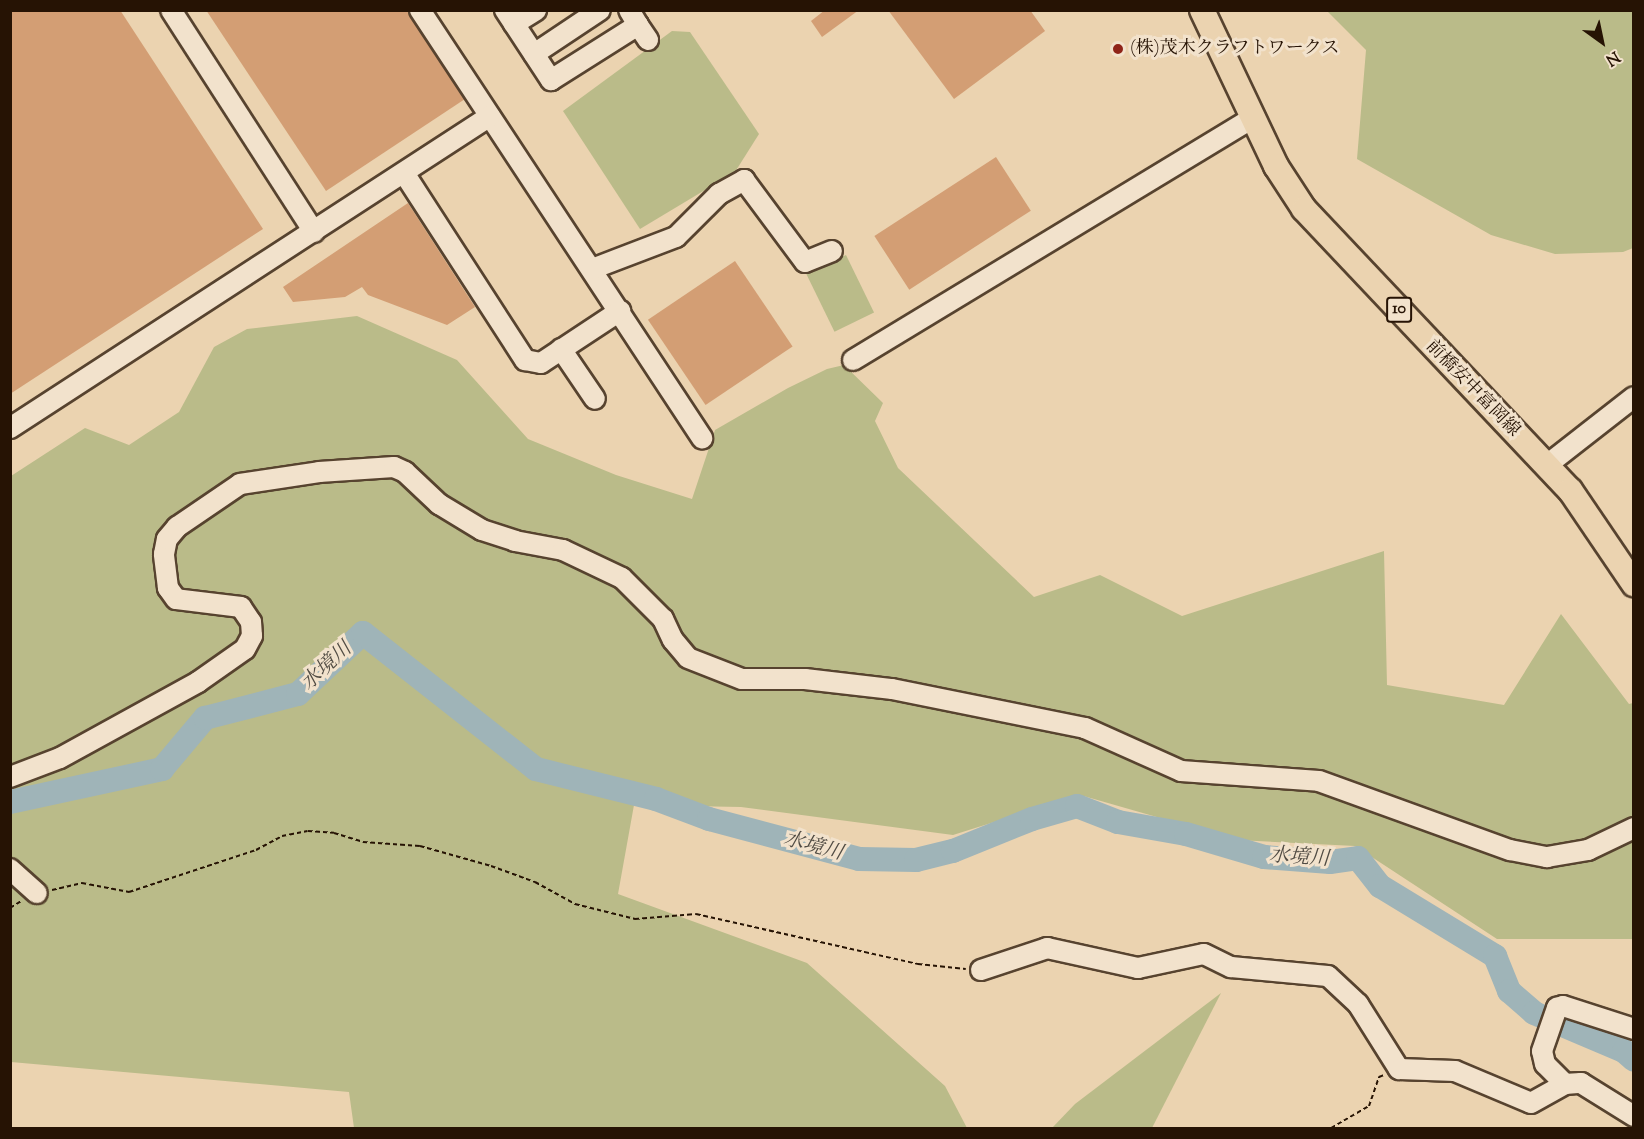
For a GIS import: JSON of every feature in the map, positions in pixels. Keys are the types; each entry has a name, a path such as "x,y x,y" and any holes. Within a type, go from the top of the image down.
{"main road":[{"name":"前橋安中富岡線","path":"1202,10 1276,166 1304,209 1359,265 1425,341 1547,465 1585,508 1634,584"}],"street":[{"path":"420,10 620,310 702,438"},
{"path":"536,10 510,17 551,80 638,25"},
{"path":"534,54 600,10"},
{"path":"178,13 314,232"},
{"path":"10,428 490,116"},
{"path":"853,360 1254,117"},
{"path":"404,173 525,360 541,363 620,310"},
{"path":"592,269 676,237 719,194 744,180 805,262 832,251"},
{"path":"561,349 595,399"},
{"path":"1547,465 1634,397"},
{"path":"10,777 60,758 198,682 244,649 252,636 251,622 241,607 176,599 168,588 164,554 166,539 177,527 240,484 320,472 394,467 405,472 439,504 482,530 515,541 563,550 622,578 663,619 673,640 688,658 742,679 805,679 892,689 1085,728 1181,771 1319,781 1510,850 1547,857 1588,850 1634,828"},
{"path":"10,869 37,893"},
{"path":"981,970 1047,948 1138,968 1204,954 1231,967 1328,976 1358,1004 1398,1069 1455,1071 1531,1103 1565,1084 1581,1083 1634,1116"},
{"path":"1565,1084 1545,1064 1542,1051 1557,1008 1563,1006 1634,1029"}],"path":[{"path":"37,893 82,883 129,892 256,850 282,836 308,831 334,832 363,842 420,846 481,863 535,882 575,904 635,919 696,914 918,964 981,970"},
{"path":"1331,1128 1369,1106 1379,1077 1398,1069"}],"green space":[{"path":"1327,11 1633,11 1633,248 1623,252 1555,254 1491,235 1357,159 1366,50"},
{"path":"672,31 690,32 759,134 735,172 640,229 563,111"},
{"path":"846,255 874,313 835,332 806,274"},
{"path":"357,316 457,360 528,439 616,475 692,499 715,430 788,388 827,369 844,365 883,403 875,421 898,468 1034,597 1100,575 1182,616 1384,551 1387,685 1504,705 1561,614 1629,704 1633,703 1633,939 1497,939 1355,846 1237,840 1080,795 953,835 741,807 634,805 618,894 807,963 945,1086 967,1128 354,1128 349,1092 11,1062 11,476 85,428 129,445 179,412 214,347 247,329"},
{"path":"1221,993 1152,1128 1052,1128 1075,1104"}],"building":[{"path":"10,10 120,10 263,229 10,394"},
{"path":"206,10 408,10 465,99 326,191"},
{"path":"825,10 859,10 822,37 811,21"},
{"path":"888,10 1030,10 1045,31 954,99"},
{"path":"996,157 1031,211 909,290 874,236"},
{"path":"408,203 475,307 447,325 368,295 362,287 345,297 293,302 283,287"},
{"path":"735,261 793,346 706,405 648,320"}],"waterway":[{"name":"水境川","path":"10,802 162,769 205,718 298,694 363,633 536,769 656,799 709,819 859,859 916,860 953,851 1032,819 1077,806 1118,822 1186,834 1264,857 1330,862 1358,858 1380,886 1495,956 1509,991 1534,1013 1624,1051 1634,1060"}],"place":[{"name":"(株)茂木クラフトワークス","path":"1118,49"}]}
